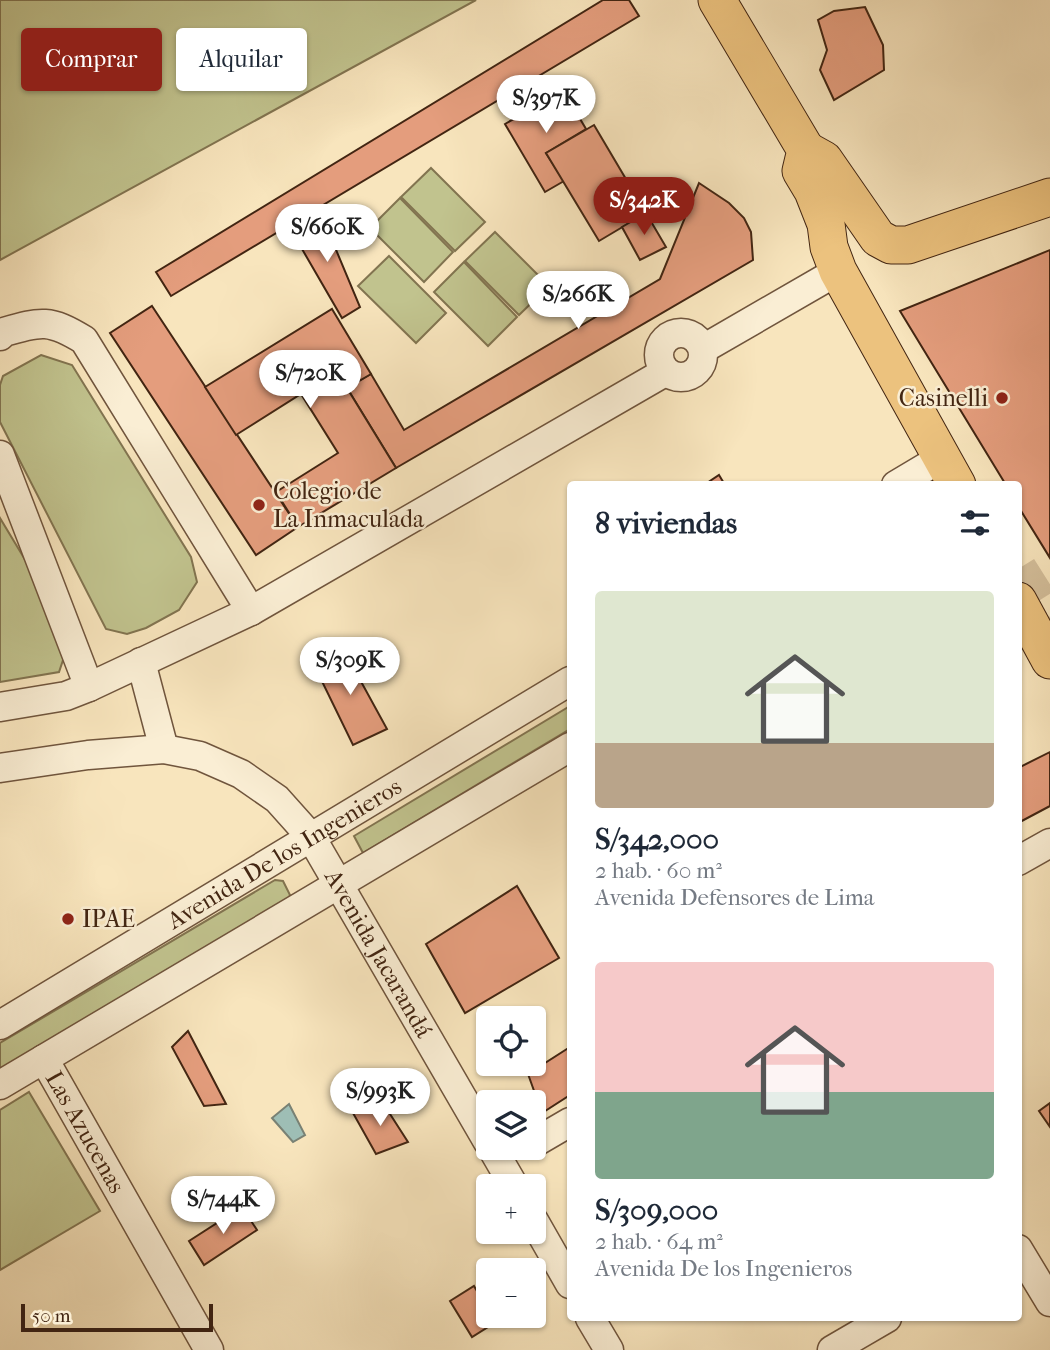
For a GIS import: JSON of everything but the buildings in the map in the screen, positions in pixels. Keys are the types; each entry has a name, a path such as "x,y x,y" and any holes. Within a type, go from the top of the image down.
{"main road":[{"path":"717,0 806,150 824,160 878,238 891,245 908,245 1050,197"},
{"path":"806,150 802,171 826,225 829,247 838,271 950,471"},
{"path":"1022,608 1050,660"}],"street":[{"path":"0,708 66,696 251,611 666,372 676,378 688,377 697,371 703,361 703,349 838,271"},
{"path":"0,336 4,332 36,322 62,326 84,340 251,611"},
{"path":"0,455 89,687"},
{"path":"911,481 950,471"},
{"path":"141,662 164,749"},
{"name":"Avenida De los Ingenieros","path":"0,1025 567,683"},
{"name":"Avenida Jacarandá","path":"0,768 88,755 164,749 200,756 241,774 277,799 312,837 476,1122"},
{"path":"0,1085 567,749"},
{"path":"1022,859 1050,843"},
{"name":"Las Azucenas","path":"44,1059 209,1350"},
{"path":"546,1136 567,1124"},
{"path":"546,1242 567,1279"},
{"path":"1022,1256 1050,1302"},
{"path":"592,1321 609,1350"},
{"path":"832,1350 882,1321"}],"green space":[{"path":"0,0 476,0 0,260"},
{"path":"431,168 485,222 455,251 401,197"},
{"path":"400,198 453,252 424,282 370,228"},
{"path":"495,232 549,286 519,315 465,261"},
{"path":"389,256 446,313 416,343 358,286"},
{"path":"464,262 517,317 488,346 434,292"},
{"path":"41,355 72,365 191,557 197,582 179,610 146,628 127,634 106,629 0,422 0,385 3,376"},
{"path":"0,518 71,636 59,672 0,682"},
{"path":"567,708 567,731 363,853 354,836"},
{"path":"275,880 283,881 290,895 287,902 0,1071 0,1043"},
{"path":"29,1092 100,1211 0,1270 0,1110"}],"water":[{"path":"289,1104 305,1135 293,1142 272,1118"}],"tunnel":[{"path":"1022,575 1050,620"}],"place":[{"name":"Casinelli","path":"1002,398"},
{"name":"Colegio de La Inmaculada","path":"259,505"},
{"name":"IPAE","path":"68,919"}]}
